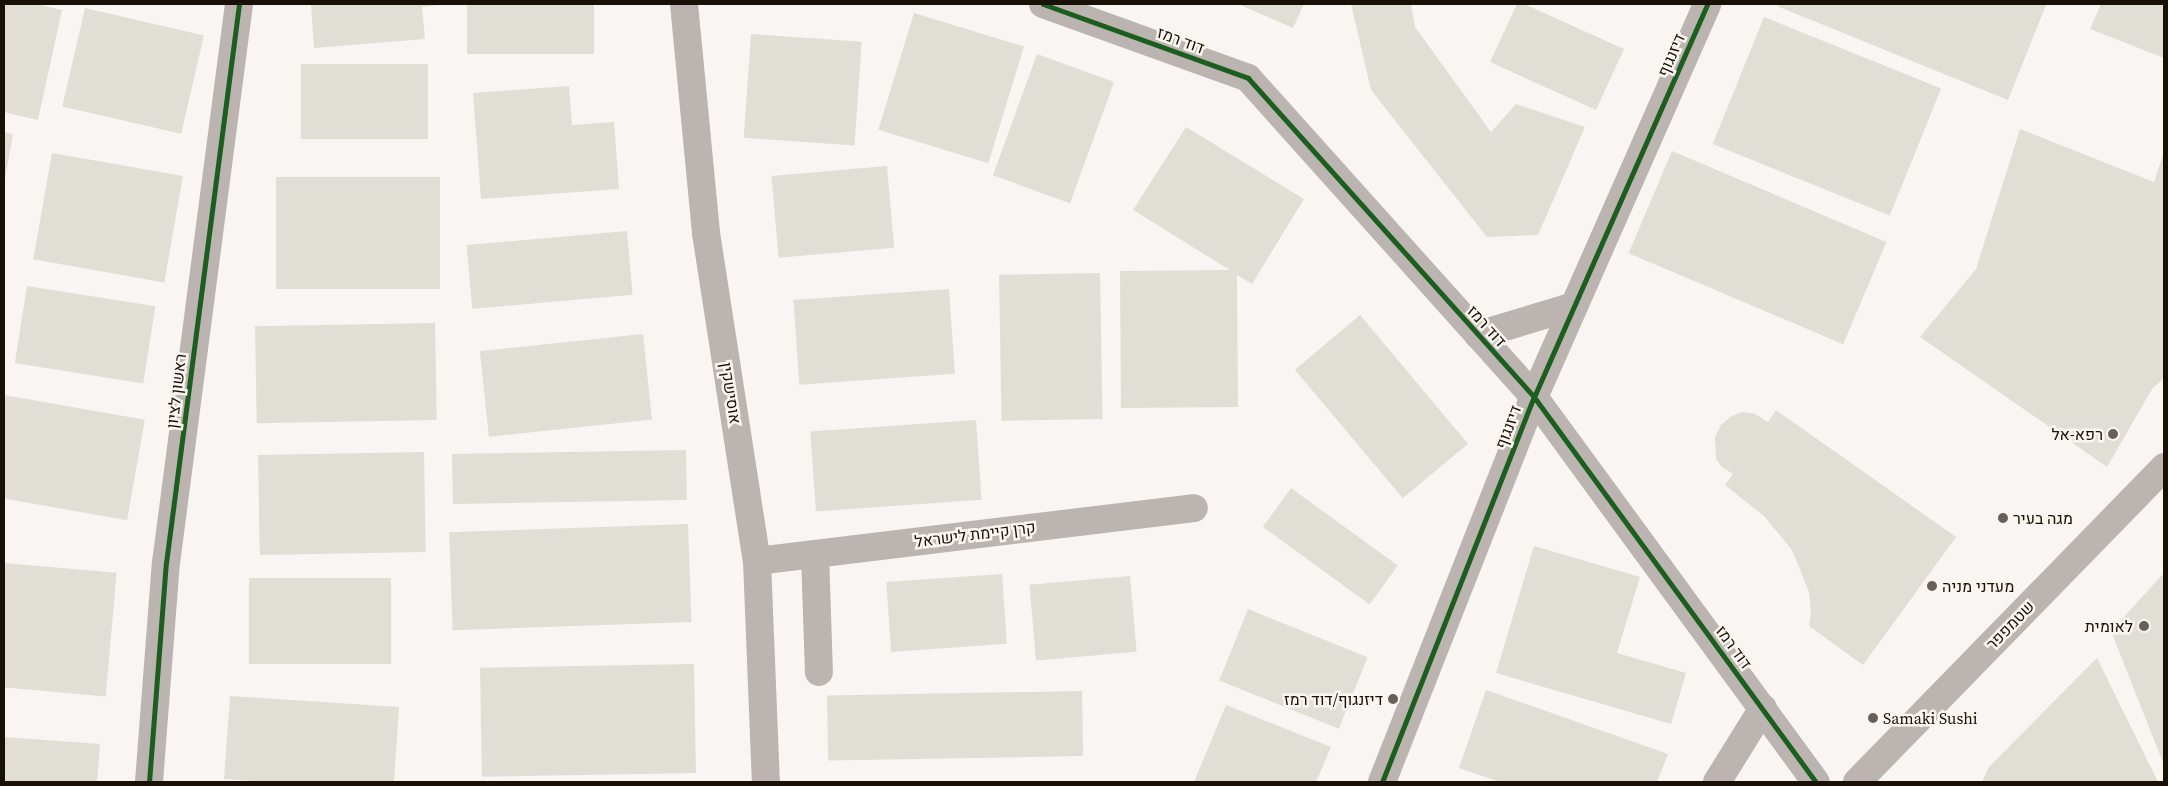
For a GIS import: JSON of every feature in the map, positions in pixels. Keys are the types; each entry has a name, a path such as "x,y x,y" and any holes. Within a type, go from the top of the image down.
{"street":[{"name":"ראשון לציון","path":"148,782 166,564 239,4"},
{"name":"אוסישקין","path":"684,4 706,233 757,561 766,782"},
{"name":"דוד רמז","path":"1043,4 1248,78 1534,397 1816,782"},
{"name":"דיזנגוף","path":"1382,782 1534,397 1707,4"},
{"path":"1478,335 1574,306"},
{"name":"שטמפפר","path":"1857,782 2164,467"},
{"name":"קרן קיימת לישראל","path":"757,561 1194,508"},
{"path":"815,554 819,672"},
{"path":"1717,782 1763,708"}],"building":[{"path":"4,4 35,4 62,10 38,120 4,112"},
{"path":"311,4 439,5 422,7 425,39 314,48"},
{"path":"467,4 594,4 594,54 467,54"},
{"path":"1238,4 1304,4 1293,28"},
{"path":"1351,4 1411,4 1415,27 1491,132 1516,104 1585,127 1538,235 1487,237 1371,90"},
{"path":"1517,4 1524,4 1624,49 1596,110 1490,62"},
{"path":"1778,4 2046,5 2008,100 1777,6"},
{"path":"2101,4 2164,4 2164,58 2090,29"},
{"path":"85,8 204,35 181,134 62,106"},
{"path":"914,13 1024,47 988,163 878,130"},
{"path":"1764,17 1941,89 1890,216 1713,144"},
{"path":"751,34 862,42 854,145 744,138"},
{"path":"1037,54 1114,82 1070,203 993,175"},
{"path":"301,64 428,64 428,139 301,139"},
{"path":"569,86 572,125 614,122 619,189 481,199 473,93"},
{"path":"1186,127 1304,199 1252,284 1237,275 1238,407 1121,408 1120,271 1230,270 1133,210"},
{"path":"2020,129 2154,182 2164,152 2164,378 2152,389 2107,467 1920,337 1976,269"},
{"path":"4,132 13,134 5,179 4,179"},
{"path":"1672,151 1886,242 1843,344 1629,253"},
{"path":"52,153 183,176 164,282 33,259"},
{"path":"887,166 894,248 779,258 771,176"},
{"path":"276,177 440,177 440,289 276,289"},
{"path":"627,231 633,295 472,309 467,245"},
{"path":"1100,273 1103,419 1002,421 999,275"},
{"path":"27,286 155,306 143,383 15,363"},
{"path":"949,289 955,374 799,385 793,300"},
{"path":"1360,315 1468,444 1403,498 1295,370"},
{"path":"435,323 437,420 257,423 255,326"},
{"path":"643,334 652,420 489,437 480,351"},
{"path":"4,395 145,420 127,520 4,499"},
{"path":"1776,410 1956,537 1863,665 1809,626 1811,612 1809,592 1792,550 1764,516 1725,485 1733,474 1722,467 1716,459 1715,437 1721,425 1730,417 1742,412 1755,414 1768,422"},
{"path":"976,420 982,500 816,511 810,432"},
{"path":"686,450 687,500 453,504 452,454"},
{"path":"424,452 426,552 260,555 258,455"},
{"path":"1291,488 1398,566 1370,604 1263,527"},
{"path":"688,524 691,622 453,630 449,532"},
{"path":"1534,546 1640,577 1617,653 1686,673 1671,724 1496,673"},
{"path":"4,563 117,573 106,696 4,687"},
{"path":"2164,573 2164,765 2111,631"},
{"path":"1002,574 1007,644 891,652 886,582"},
{"path":"1130,576 1137,652 1036,661 1029,585"},
{"path":"249,578 391,578 391,664 249,664"},
{"path":"1248,609 1368,657 1339,729 1219,680"},
{"path":"2097,658 2158,782 1982,782 1989,767"},
{"path":"694,664 696,773 482,777 480,668"},
{"path":"1486,690 1668,754 1657,782 1500,782 1459,768"},
{"path":"1082,691 1083,756 828,760 827,695"},
{"path":"230,696 399,707 394,782 266,782 224,779"},
{"path":"1226,705 1331,747 1316,782 1194,782"},
{"path":"4,737 100,744 97,782 4,782"}],"cycle path":[{"path":"149,782 166,563 239,4"},
{"path":"1043,4 1248,78 1534,397 1816,782"},
{"path":"1382,782 1534,397 1707,4"}],"place":[{"name":"רפא-אל","path":"2113,434"},
{"name":"מגה בעיר","path":"2003,518"},
{"name":"מעדני מניה","path":"1932,586"},
{"name":"לאומית","path":"2144,626"},
{"name":"דיזנגוף/דוד רמז","path":"1393,699"},
{"name":"Samaki Sushi","path":"1873,718"}]}
